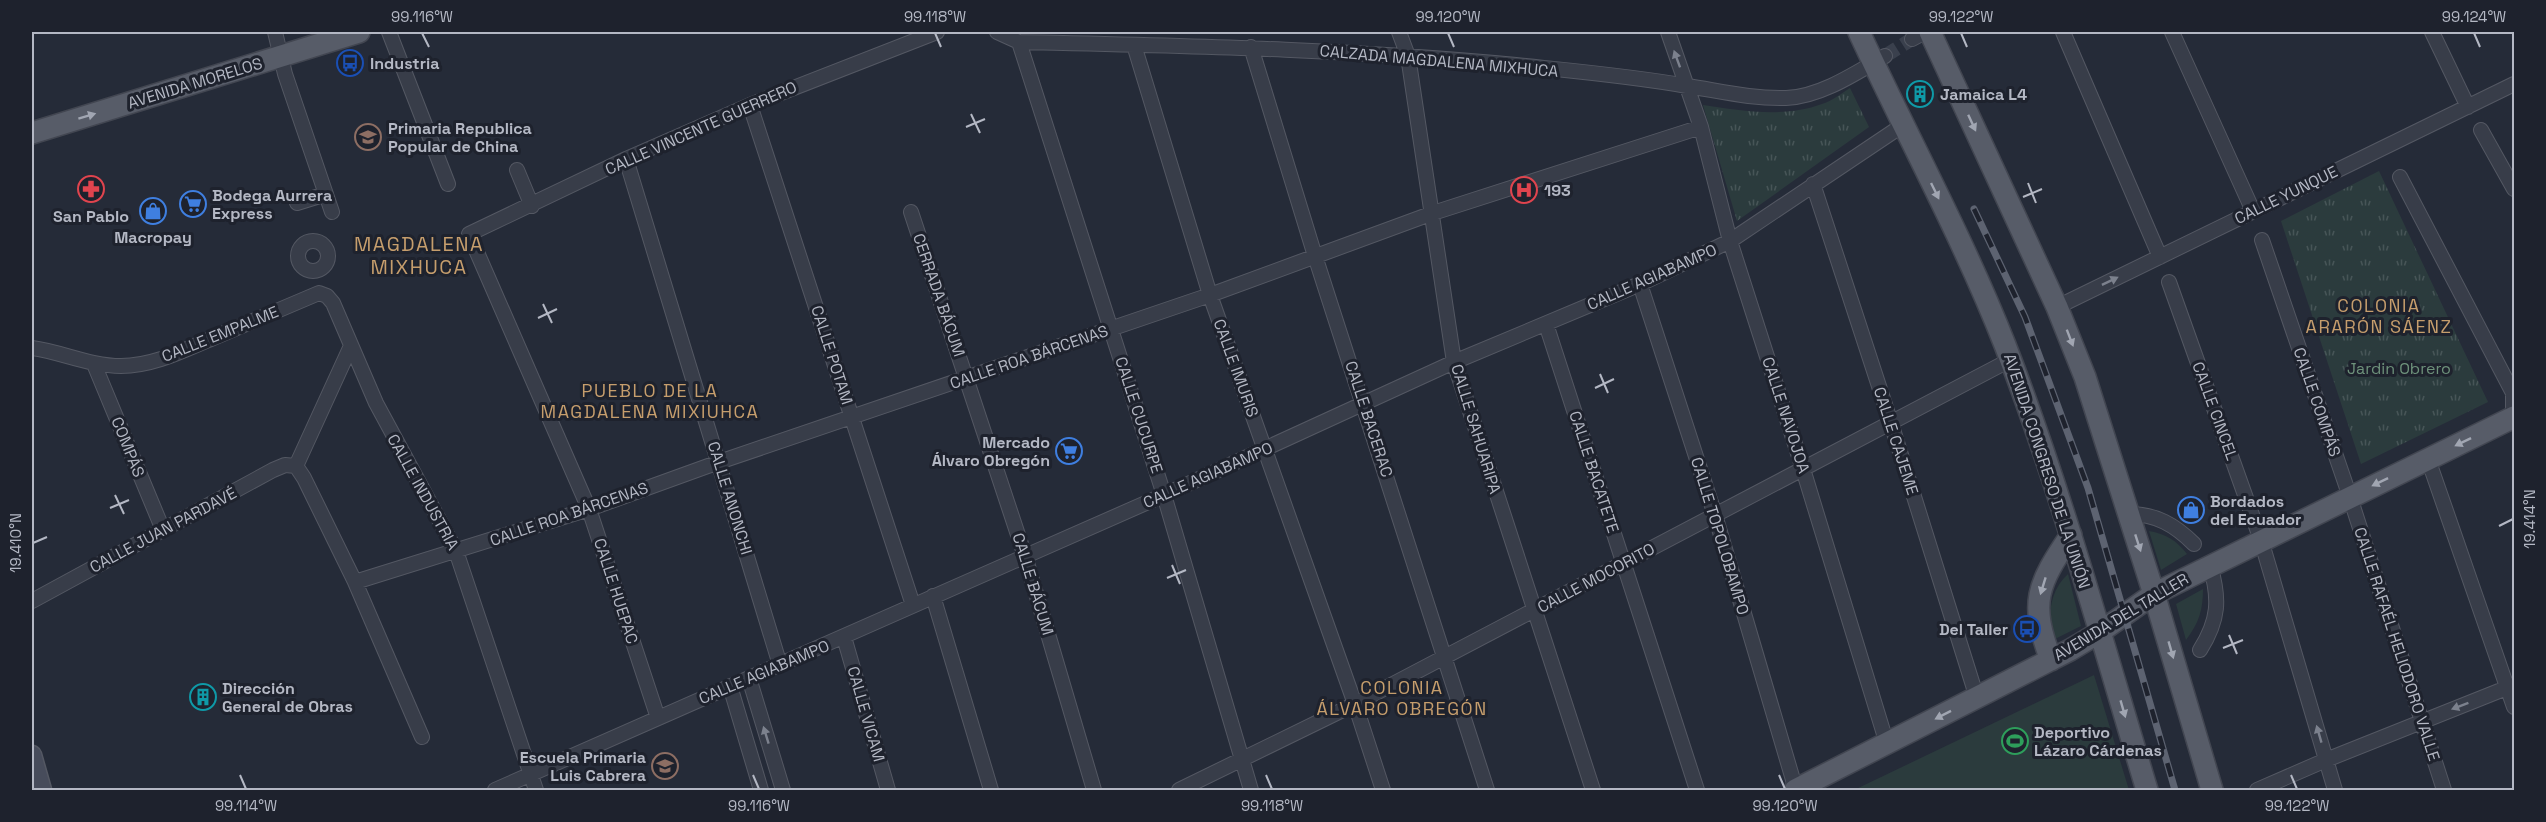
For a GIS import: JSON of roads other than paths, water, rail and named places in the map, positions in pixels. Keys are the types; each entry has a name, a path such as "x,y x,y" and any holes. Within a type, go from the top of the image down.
{"main road":[{"name":"AVENIDA MORELOS","path":"32,133 359,32"},
{"name":"AVENIDA CONGRESO DE LA UNIÓN","path":"1859,32 1879,59 1903,125 1960,243 2010,360 2071,535 2147,790"},
{"path":"1922,34 2057,307 2085,377 2154,594 2212,790"},
{"name":"AVENIDA DEL TALLER","path":"1796,790 2051,660 2100,633 2154,594 2514,418"},
{"path":"2051,660 2039,624 2039,599 2047,573 2071,535"},
{"path":"32,755 42,790"}],"street":[{"path":"275,32 283,56 285,74 332,212"},
{"path":"389,32 448,184"},
{"name":"CALLE VINCENTE GUERRERO","path":"469,234 532,206 626,159 750,105 937,32"},
{"name":"CALZADA MAGDALENA MIXHUCA","path":"997,32 1019,42 1251,47 1518,65 1756,97 1788,98 1815,92 1879,59"},
{"name":"CALLE SAHUARIPA","path":"1399,32 1408,56 1454,362 1593,790"},
{"name":"CALLE NAVOJOA","path":"1668,32 1701,127 1730,241 1887,744"},
{"path":"2062,32 2160,257"},
{"path":"2172,32 2253,211"},
{"path":"2432,32 2468,107"},
{"name":"CALLE CUCURPE","path":"1019,42 1164,495 1251,790"},
{"name":"CALLE IMURIS","path":"1134,45 1210,296 1355,704 1383,790"},
{"name":"CALLE BACERAC","path":"1251,47 1315,256 1446,656 1487,790"},
{"name":"CALLE YUNQUE","path":"2057,307 2514,84"},
{"name":"CALLE POTAM","path":"750,105 913,605"},
{"name":"CALLE AGIABAMPO","path":"495,790 511,787 531,774 1164,495 1454,362 1640,284 1730,241 1903,125"},
{"name":"CALLE ROA BÁRCENAS","path":"355,582 589,509 719,462 1210,296 1433,213 1701,127"},
{"path":"2481,130 2514,189"},
{"name":"CALLE ANONCHI","path":"626,159 780,665"},
{"path":"517,170 532,206"},
{"path":"2400,177 2514,394 2514,418"},
{"name":"CALLE CAJEME","path":"1813,184 1977,698"},
{"path":"297,203 326,194"},
{"name":"CERRADA BÁCUM","path":"911,212 967,378"},
{"name":"CALLE HUEPAC","path":"469,234 589,509 658,718"},
{"name":"CALLE COMPÁS","path":"2262,240 2350,497"},
{"path":"311,270 319,293"},
{"name":"CALLE CINCEL","path":"2169,282 2261,540 2335,790"},
{"name":"CALLE TOPOLOBAMPO","path":"1640,284 1715,515 1796,790"},
{"name":"CALLE INDUSTRIA","path":"319,293 327,296 333,303 350,348 403,457 456,551 537,790"},
{"name":"CALLE EMPALME","path":"32,348 94,364 123,366 143,364 174,355 319,293"},
{"name":"CALLE BACATETE","path":"1546,324 1697,790"},
{"path":"350,348 296,466 355,582 422,736"},
{"name":"CALLE MOCORITO","path":"1179,790 1355,704 2010,360"},
{"name":"COMPÁS","path":"94,364 163,530"},
{"name":"CALLE BÁCUM","path":"967,378 1025,556 1094,790"},
{"path":"2428,459 2511,686 2514,707"},
{"name":"CALLE JUAN PARDAVÉ","path":"32,600 273,470 285,465 296,466"},
{"name":"CALLE RAFAÉL HELIODORO VALLE","path":"2350,497 2444,790"},
{"path":"2129,514 2145,514 2167,522 2194,544"},
{"path":"2200,650 2216,616 2217,589 2210,565"},
{"path":"933,596 991,790"},
{"name":"CALLE VICAM","path":"844,637 888,790"},
{"path":"749,678 783,790"},
{"path":"730,686 761,790"},
{"path":"2257,790 2511,686"},
{"path":"511,787 523,753"}],"tunnel":[{"path":"1885,56 1912,39"}],"railway":[{"path":"1974,209 2025,317 2088,488 2175,790"}],"place":[{"name":"Industria","path":"350,63"},
{"name":"Jamaica L4","path":"1920,94"},
{"name":"Primaria Republica Popular de China","path":"368,137"},
{"name":"San Pablo","path":"91,189"},
{"name":"193","path":"1524,190"},
{"name":"Bodega Aurrera Express","path":"193,204"},
{"name":"Macropay","path":"153,211"},
{"name":"Mercado Álvaro Obregón","path":"1069,451"},
{"name":"Bordados del Ecuador","path":"2191,510"},
{"name":"Del Taller","path":"2027,629"},
{"name":"Dirección General de Obras","path":"203,697"},
{"name":"Deportivo Lázaro Cárdenas","path":"2015,741"},
{"name":"Escuela Primaria Luis Cabrera","path":"665,766"}],"district":[{"name":"MAGDALENA MIXHUCA","path":"419,256"},
{"name":"COLONIA ARARÓN SÁENZ","path":"2379,315"},
{"name":"PUEBLO DE LA MAGDALENA MIXIUHCA","path":"650,400"},
{"name":"COLONIA ÁLVARO OBREGÓN","path":"1402,697"}],"park label":[{"name":"Jardin Obrero","path":"2399,368"}]}
